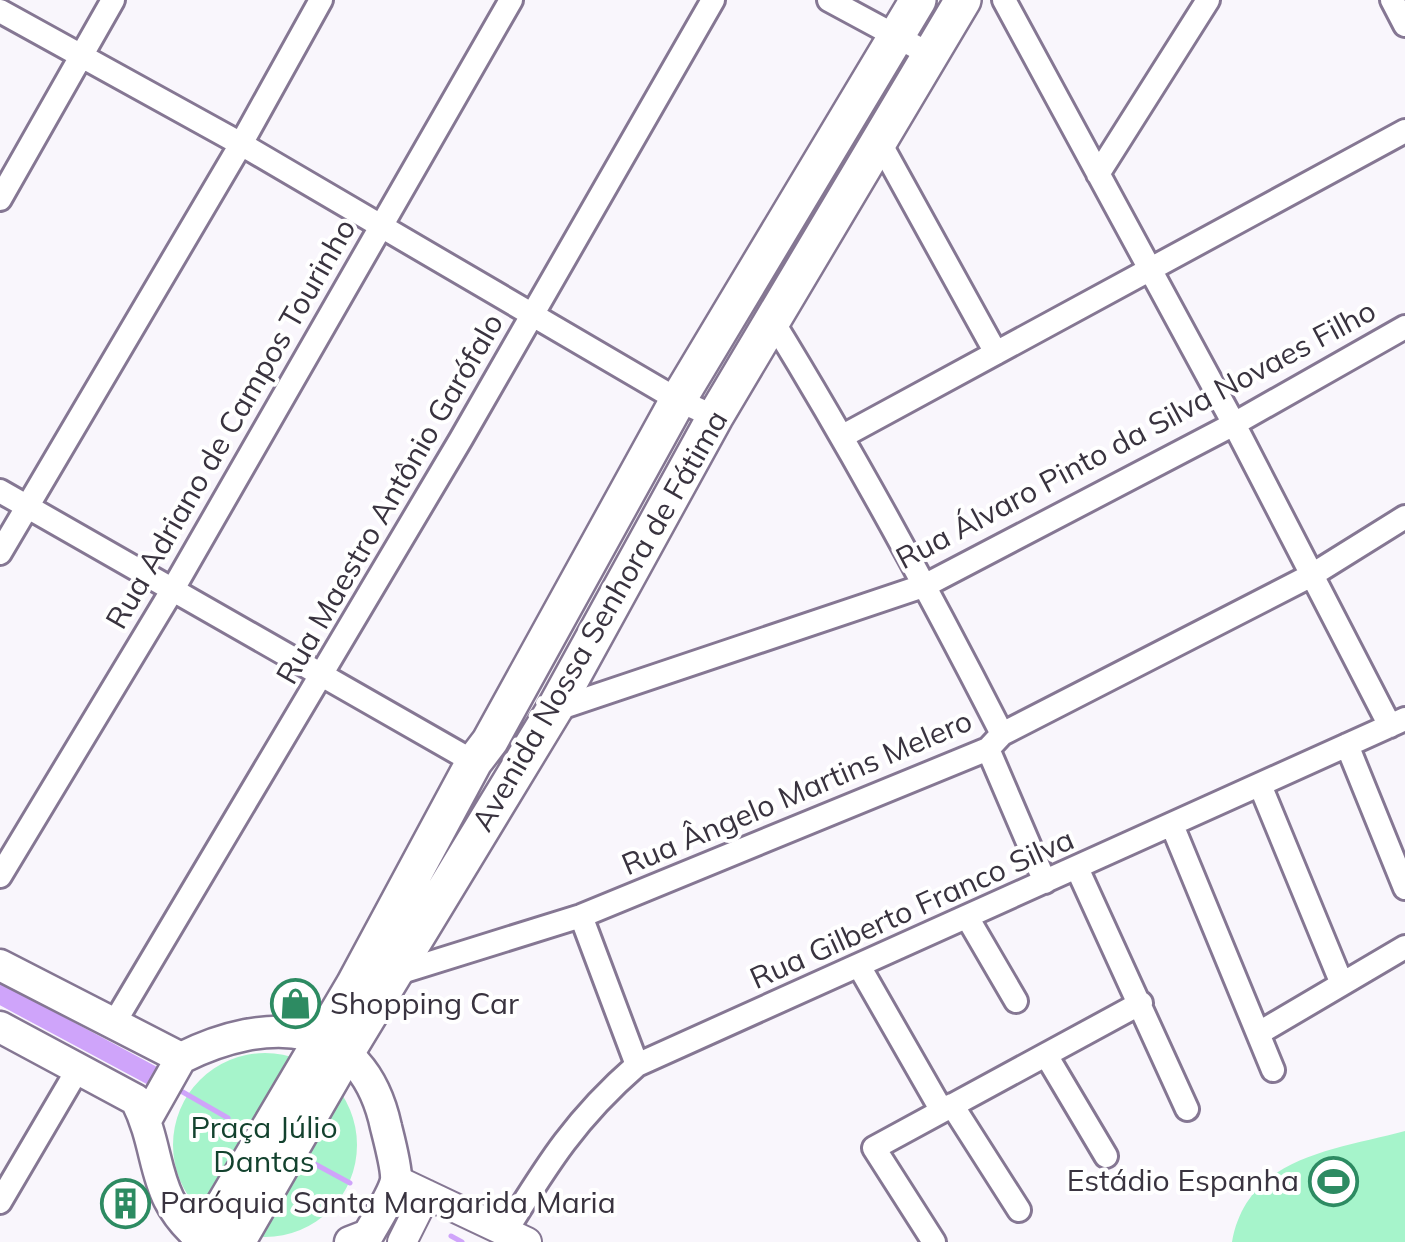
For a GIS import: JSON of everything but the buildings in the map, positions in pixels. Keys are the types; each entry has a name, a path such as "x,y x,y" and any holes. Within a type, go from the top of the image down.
{"main road":[{"name":"Avenida Nossa Senhora de Fátima","path":"334,1046 354,984 474,762 490,740 678,400 918,0"},
{"name":"Avenida Nossa Senhora de Fátima","path":"211,1242 334,1046 395,974 554,710 714,417 964,0"},
{"path":"0,965 178,1064"},
{"path":"0,1027 152,1110"},
{"path":"211,1242 180,1220 164,1194 152,1110 178,1064 215,1041 278,1031 334,1046 375,1092 396,1180 368,1240"}],"street":[{"path":"0,199 113,0"},
{"path":"0,553 241,144 321,0"},
{"name":"Rua Adriano de Campos Tourinho","path":"0,876 173,589 511,0"},
{"name":"Rua Maestro Antônio Garófalo","path":"112,1025 534,314 713,0"},
{"path":"829,0 931,55"},
{"path":"1004,0 1312,576 1397,723"},
{"path":"1098,174 1208,0"},
{"path":"1392,0 1405,25"},
{"path":"0,11 241,144 678,400 714,417"},
{"path":"843,436 1405,130"},
{"path":"879,140 996,353"},
{"path":"772,320 926,584 995,742 1046,882"},
{"name":"Rua Álvaro Pinto da Silva Novaes Filho","path":"554,710 926,584 1234,424 1405,327"},
{"path":"0,491 474,762"},
{"name":"Rua Ângelo Martins Melero","path":"395,974 581,916 995,742 1312,576 1405,517"},
{"name":"Rua Gilberto Franco Silva","path":"517,1237 557,1148 598,1099 637,1065 1397,723"},
{"path":"1347,745 1405,888"},
{"path":"1260,785 1342,984"},
{"path":"1172,825 1272,1070"},
{"path":"1077,868 1187,1109"},
{"path":"581,916 637,1065"},
{"path":"967,917 1016,1002"},
{"path":"1259,1034 1405,947"},
{"path":"859,966 947,1108 1019,1210"},
{"path":"934,1242 874,1148 1141,1003"},
{"path":"1046,1055 1106,1156"},
{"path":"0,1202 78,1069"},
{"path":"396,1180 517,1237"},
{"path":"402,1242 426,1194"}],"green space":[{"name":"Praça Júlio Dantas","path":"265,1053 300,1060 330,1080 350,1110 357,1145 350,1180 330,1210 300,1230 265,1237 230,1230 200,1210 180,1180 173,1145 180,1110 200,1080 230,1060"},
{"name":"Estádio Espanha","path":"1405,1131 1405,1242 1232,1242 1241,1213 1256,1191 1275,1174 1323,1152"}],"waterway":[{"path":"0,994 164,1082"},
{"path":"174,1087 228,1118"},
{"path":"302,1157 350,1183"},
{"path":"451,1236 462,1242"}],"place":[{"name":"Shopping Car","path":"295,1004"},
{"name":"Estádio Espanha","path":"1334,1181"},
{"name":"Paróquia Santa Margarida Maria","path":"125,1203"}]}
